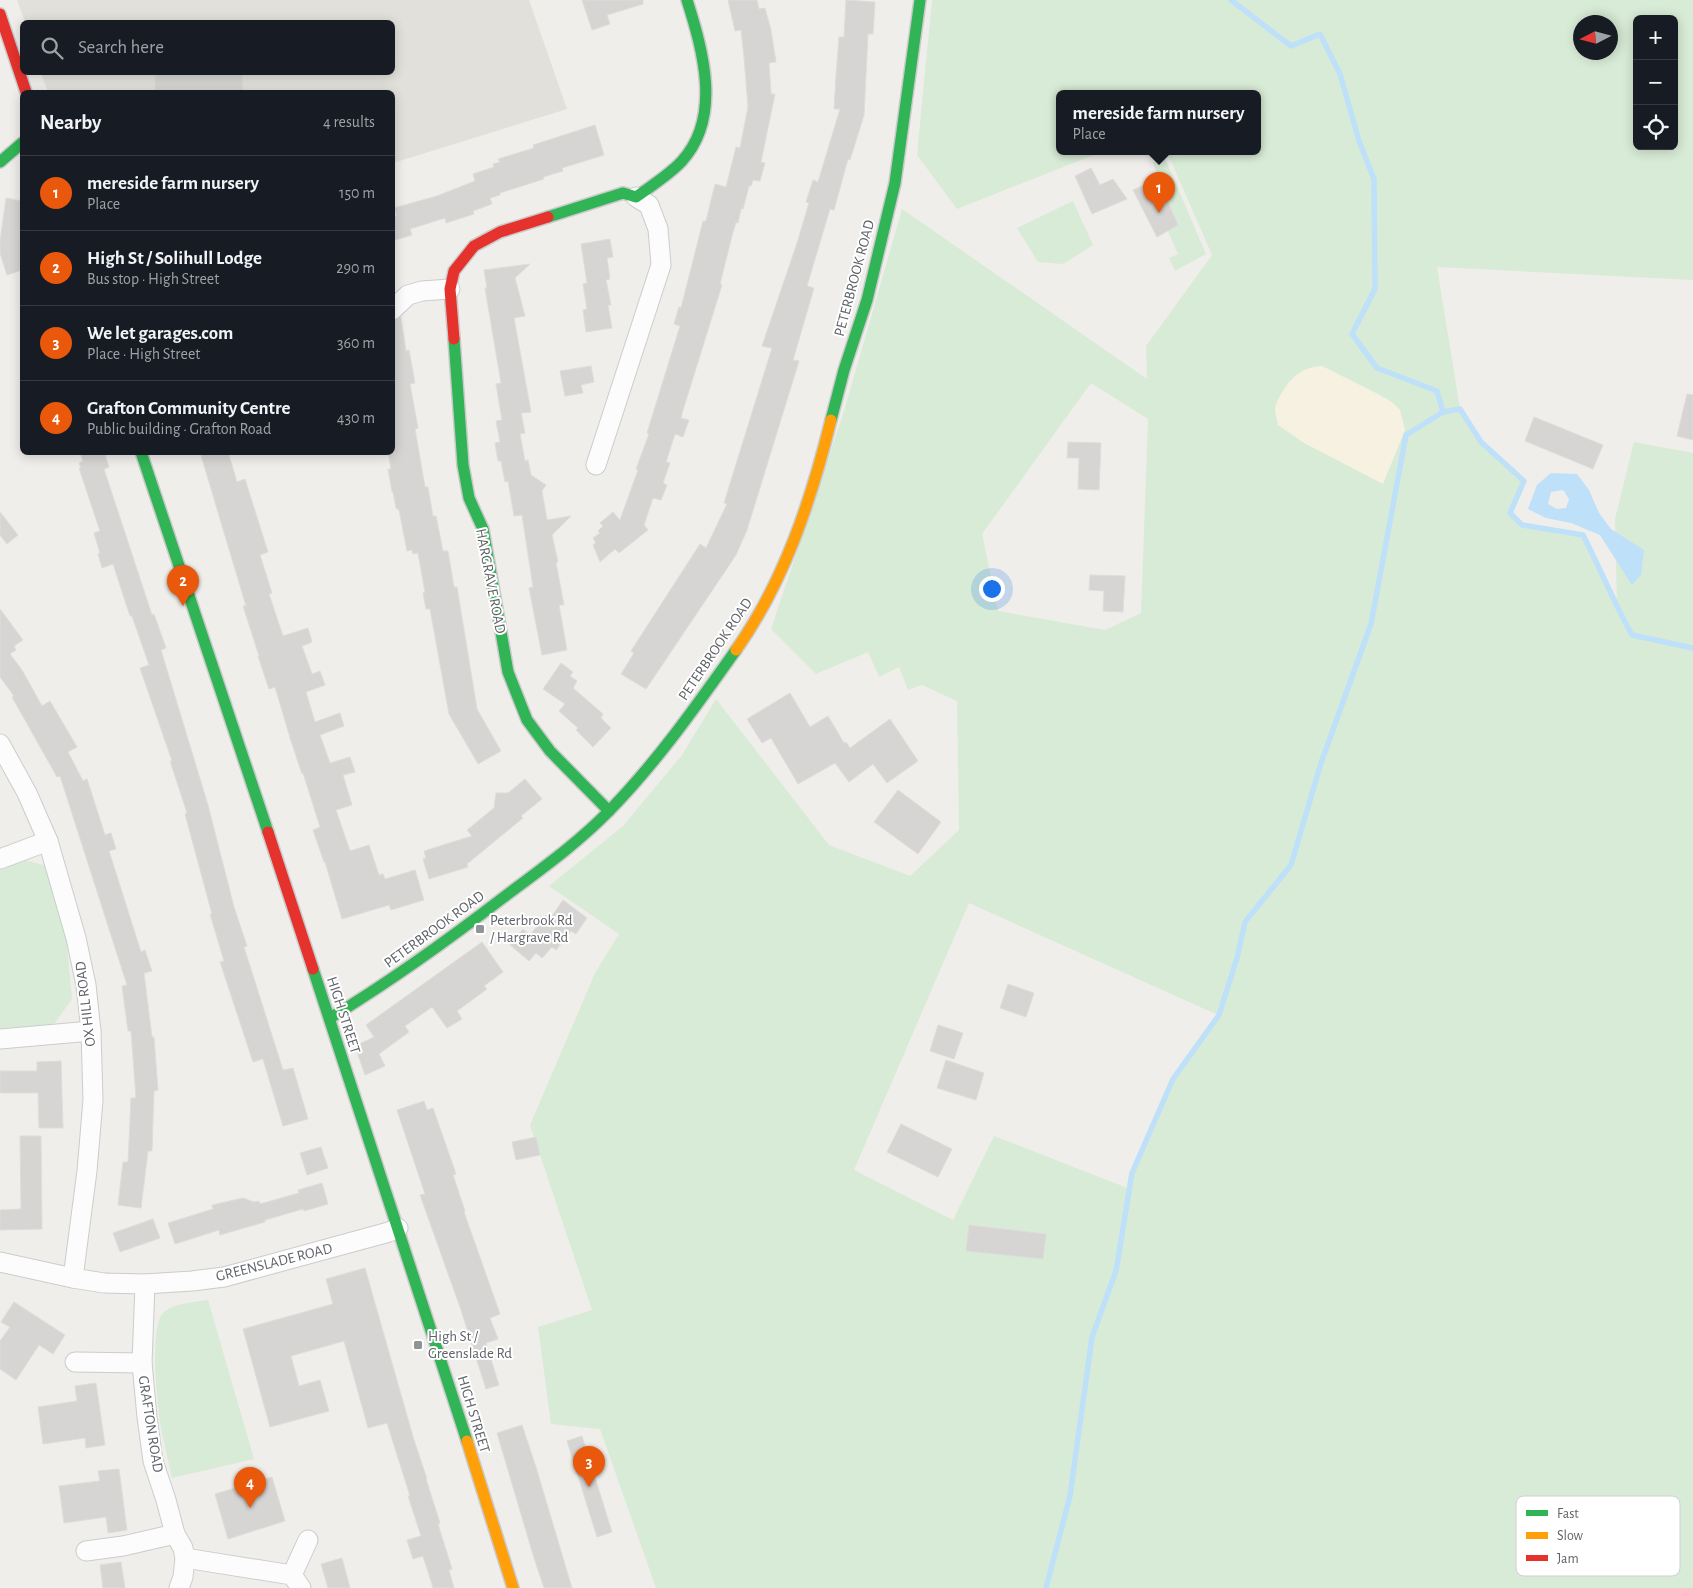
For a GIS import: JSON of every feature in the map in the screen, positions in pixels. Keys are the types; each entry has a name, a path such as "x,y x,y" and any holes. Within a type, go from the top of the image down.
{"street":[{"path":"596,465 661,265 658,229 649,206 636,198 682,161 700,135 707,98 700,43 687,0"},
{"name":"PETERBROOK ROAD","path":"330,1018 373,992 458,932 553,860 609,811 660,752 709,688 754,624 785,564 804,511 827,438 844,370 867,300 895,183 920,0"},
{"path":"0,14 20,74"},
{"path":"20,75 25,90"},
{"path":"0,162 20,145"},
{"name":"HARGRAVE ROAD","path":"609,811 550,751 527,720 508,672 483,529 469,498 463,465 450,289 454,271 474,246 500,232 624,193 636,198"},
{"path":"395,307 408,295 422,291 450,289"},
{"name":"HIGH STREET","path":"143,455 446,1372 513,1588"},
{"name":"OX HILL ROAD","path":"0,744 27,793 48,841 76,938 86,985 91,1032 93,1100 87,1171 72,1278"},
{"path":"0,859 48,841"},
{"path":"0,1039 91,1032"},
{"name":"GREENSLADE ROAD","path":"0,1262 72,1278 145,1284 224,1277 398,1228"},
{"name":"GRAFTON ROAD","path":"145,1284 142,1363 153,1461 166,1500 174,1534 183,1548 185,1558"},
{"path":"75,1362 142,1363"},
{"path":"86,1551 123,1546 174,1534"},
{"path":"179,1588 183,1576 185,1558 297,1581 308,1540"}],"shaded area":[{"path":"17,0 529,0 567,109 395,162 395,90 47,90 42,75 395,75 395,20 24,20"}],"green space":[{"path":"932,0 1693,0 1693,280 1437,267 1460,409 1481,442 1524,481 1510,513 1522,525 1583,535 1617,607 1615,519 1634,442 1693,453 1693,1588 656,1588 600,1429 551,1424 538,1327 592,1310 530,1125 595,973 619,934 549,886 623,826 682,755 716,699 829,845 910,876 959,830 957,701 922,685 908,690 899,667 879,677 868,652 816,674 771,629 845,408 902,209 1147,379 1146,346 1212,255 1168,155 1261,155 1261,90 1056,90 1056,155 1093,155 957,209 917,155","holes":["1091,383 1148,419 1141,613 1105,630 998,611 982,534","969,903 1218,1015 1173,1079 1132,1173 1130,1189 994,1136 953,1220 854,1170"]},
{"path":"1164,156 1206,254 1175,271 1169,258 1178,254 1168,231 1178,225 1153,163"},
{"path":"1073,201 1093,245 1063,264 1038,262 1017,228"},
{"path":"20,859 47,866 66,935 72,999 52,1027 0,1031 0,868"},
{"path":"208,1300 254,1459 172,1478 158,1407 156,1333 159,1320 164,1312 185,1303"}],"sand":[{"path":"1322,366 1392,402 1400,410 1405,430 1383,484 1304,443 1278,425 1275,409 1278,399 1285,388 1293,378 1303,371"}],"water":[{"path":"1551,473 1577,474 1589,490 1599,513 1611,529 1644,550 1641,575 1632,585 1600,535 1571,523 1546,518 1528,509 1537,485","holes":["1563,490 1569,499 1566,508 1557,509 1548,504 1551,492"]}],"building":[{"path":"582,0 643,0 643,4 607,15 610,24 592,30"},
{"path":"728,0 757,0 759,9 765,8 771,30 776,62 769,63 771,94 775,94 761,162 765,163 760,181 753,180 751,186 749,186 738,223 736,222 720,284 722,285 681,418 689,420 683,437 675,434 666,462 670,463 663,483 667,485 661,500 653,498 644,525 648,530 619,553 615,549 600,562 593,545 596,543 593,538 600,533 598,531 603,526 600,523 613,512 620,520 638,470 636,469 649,434 647,433 680,326 674,324 679,307 681,308 703,221 706,221 715,184 726,187 736,147 740,148 748,107 744,57 741,30 735,31"},
{"path":"846,0 875,2 873,34 868,34 864,115 850,160 848,159 834,210 830,209 807,286 814,288 793,360 799,361 747,530 736,555 646,689 621,674 634,653 631,651 700,544 706,548 727,504 724,503 772,348 762,346 797,243 809,203 806,202 813,180 818,182 840,109 834,109 839,37 844,37"},
{"path":"155,75 242,75 243,90 155,90"},
{"path":"595,125 604,155 562,168 563,171 543,177 544,179 500,193 500,195 490,198 492,204 473,211 474,214 446,223 445,218 410,229 412,235 395,240 395,216 397,216 395,208 437,196 475,181 473,174 494,167 493,164 500,162 498,159 534,148 533,145"},
{"path":"1091,168 1100,185 1113,179 1127,199 1092,214 1075,176"},
{"path":"1158,179 1178,225 1157,237 1133,190"},
{"path":"6,198 20,201 20,271 7,275 0,253"},
{"path":"610,239 613,257 607,258 610,279 606,280 611,305 608,305 612,328 586,332 583,310 587,309 583,284 587,283 581,244"},
{"path":"530,264 515,278 525,316 514,318 531,412 521,413 525,433 520,434 525,461 528,460 531,475 546,485 542,491 547,520 571,516 552,535 564,605 559,605 567,650 542,655 529,588 533,587 522,515 514,516 508,481 505,482 501,461 498,461 495,443 500,442 496,421 502,420 496,384 501,383 485,288 487,288 484,270"},
{"path":"401,317 406,351 409,350 415,383 410,384 418,428 415,429 425,487 428,487 433,516 436,516 443,551 448,551 454,587 457,587 477,709 501,751 478,764 449,714 430,609 426,609 418,553 413,554 412,550 407,551 399,510 396,508 392,492 388,469 391,469 389,455 395,455 395,320"},
{"path":"591,366 594,382 581,385 583,393 565,396 560,371"},
{"path":"1687,394 1693,395 1693,440 1677,436"},
{"path":"1534,417 1603,445 1593,469 1525,441"},
{"path":"1068,442 1101,443 1099,490 1078,489 1079,458 1067,458"},
{"path":"81,455 105,455 109,467 104,469 152,615 154,614 166,648 161,650 208,805 234,907 247,946 244,947 283,1070 293,1068 308,1119 283,1126 263,1059 253,1062 220,962 224,961 185,814 187,813 170,761 172,761 140,668 149,665 113,564 102,568 98,554 100,553 94,533 100,531 79,468 81,468 79,463 83,461"},
{"path":"201,455 229,455 237,482 245,479 268,552 260,555 272,593 269,594 283,636 308,628 312,642 302,646 312,674 320,671 325,685 306,692 315,722 340,713 344,726 320,735 330,763 350,757 355,772 343,775 352,805 336,810 350,851 369,845 379,875 383,874 385,879 415,870 424,900 391,910 389,905 342,919 313,830 320,827 275,687 269,689 243,606 246,606"},
{"path":"0,512 18,535 7,544 0,535"},
{"path":"1090,575 1125,576 1123,612 1103,611 1104,591 1089,590"},
{"path":"0,609 23,640 14,646 16,650 10,654 22,670 42,706 50,701 77,747 68,752 83,781 87,779 105,835 111,833 116,849 109,851 141,952 145,950 152,971 144,973 152,1037 154,1037 158,1090 154,1091 152,1151 148,1151 141,1208 118,1205 123,1162 128,1162 131,1098 136,1098 131,1031 128,1031 122,986 127,985 60,776 57,777 12,697 14,696 0,677"},
{"path":"561,663 573,672 570,676 577,681 573,688 603,714 601,718 611,728 593,747 576,730 578,728 559,711 565,704 543,689"},
{"path":"790,693 810,727 828,716 844,743 846,742 850,748 890,719 918,761 887,783 873,764 849,782 835,763 798,784 771,738 762,743 747,719"},
{"path":"525,779 542,799 521,816 523,818 467,864 468,867 429,879 423,859 426,858 424,851 472,836 467,830 494,808 496,793 508,793"},
{"path":"898,790 941,822 918,854 874,822"},
{"path":"563,900 587,918 576,934 571,931 556,950 552,947 542,958 536,953 529,961 510,945 523,929 530,935 546,915 550,919"},
{"path":"482,942 503,972 484,986 487,989 457,1011 462,1019 447,1028 432,1007 405,1026 409,1032 379,1054 385,1066 365,1075 355,1046 374,1037 366,1025"},
{"path":"1008,984 1034,993 1026,1017 1000,1008"},
{"path":"938,1025 963,1033 954,1059 930,1051"},
{"path":"946,1060 984,1073 976,1100 937,1088"},
{"path":"61,1061 63,1128 39,1128 38,1093 0,1093 0,1071 37,1071 37,1062"},
{"path":"424,1101 427,1110 433,1108 456,1174 453,1175 464,1212 500,1314 490,1318 498,1339 486,1343 499,1385 486,1389 461,1310 420,1195 425,1194 397,1110"},
{"path":"901,1124 952,1149 938,1177 887,1152"},
{"path":"20,1136 41,1136 42,1229 0,1230 0,1210 21,1209"},
{"path":"536,1137 540,1155 516,1160 512,1142"},
{"path":"321,1147 328,1168 307,1175 300,1153"},
{"path":"322,1183 328,1204 304,1211 303,1209 220,1235 219,1230 175,1244 168,1223 213,1209 212,1205 243,1198 254,1202 259,1201 260,1204 299,1193 298,1190"},
{"path":"153,1219 160,1238 120,1252 113,1233"},
{"path":"969,1225 1046,1234 1043,1259 966,1251"},
{"path":"365,1268 414,1440 440,1523 438,1524 452,1569 449,1570 454,1588 433,1588 423,1556 413,1559 407,1540 421,1536 387,1423 368,1428 344,1341 291,1356 299,1386 320,1380 329,1411 270,1427 243,1329 333,1304 326,1279"},
{"path":"14,1302 65,1335 53,1354 39,1345 16,1380 0,1369 0,1341 10,1327 1,1322"},
{"path":"96,1383 105,1445 86,1448 85,1438 43,1444 38,1407 77,1401 75,1386"},
{"path":"522,1425 572,1588 544,1588 534,1558 497,1433"},
{"path":"582,1436 612,1532 597,1537 567,1441"},
{"path":"119,1469 127,1530 108,1533 106,1517 64,1523 59,1486 100,1481 98,1471"},
{"path":"272,1477 285,1521 228,1539 215,1494"},
{"path":"342,1558 350,1588 328,1588 321,1564"},
{"path":"121,1562 125,1588 103,1588 100,1565"}],"waterway":[{"path":"1231,0 1291,46 1320,34 1340,74 1359,141 1374,179 1375,289 1352,334 1377,368 1437,391 1443,412"},
{"path":"1046,1588 1070,1496 1092,1337 1116,1271 1132,1173 1173,1079 1219,1015 1237,958 1245,922 1291,865 1321,763 1371,624 1406,435 1443,412 1460,409 1481,442 1524,481 1510,513 1522,525 1583,535 1632,635 1693,648"}],"traffic: fast":[{"path":"548,217 623,193 636,197 677,166 694,144 702,124 706,83 699,40 687,0"},
{"path":"831,420 844,370 867,300 895,183 920,0"},
{"path":"0,162 20,145"},
{"path":"454,339 463,465 469,498 483,529 508,672 527,720 550,751 609,811"},
{"path":"142,455 268,832"},
{"path":"330,1018 375,990 440,944 585,834 644,773 736,650"},
{"path":"313,969 467,1441"}],"traffic: slow":[{"path":"736,650 768,597 794,540 814,481 831,420"},
{"path":"467,1441 513,1588"}],"traffic: jam":[{"path":"0,14 20,74"},
{"path":"20,75 25,90"},
{"path":"454,339 450,289 454,271 474,246 500,232 548,217"},
{"path":"268,832 313,969"}],"place":[{"name":"mereside farm nursery","path":"1159,213"},
{"name":"High St / Solihull Lodge","path":"183,606"},
{"name":"Peterbrook Rd / Hargrave Rd","path":"480,929"},
{"name":"High St / Greenslade Rd","path":"418,1345"},
{"name":"We let garages.com","path":"589,1487"},
{"name":"Grafton Community Centre","path":"250,1508"}]}
